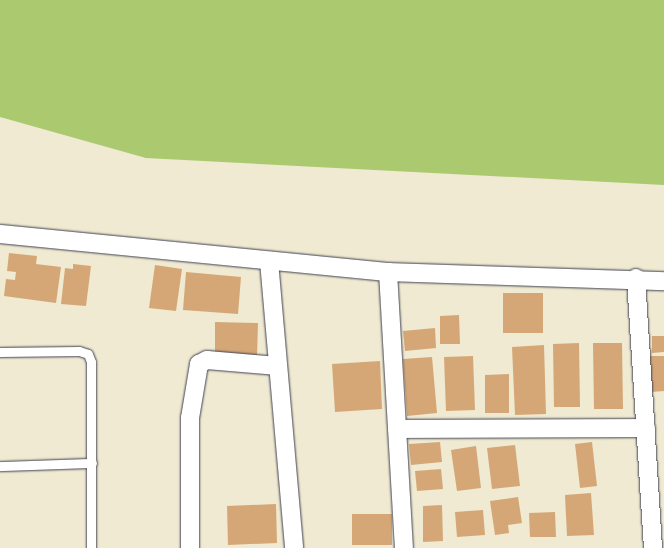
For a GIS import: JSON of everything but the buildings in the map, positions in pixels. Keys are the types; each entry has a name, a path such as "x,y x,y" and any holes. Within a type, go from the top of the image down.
{"street":[{"path":"0,234 388,272 636,278 664,281"},
{"path":"269,261 294,548"},
{"path":"388,272 404,548"},
{"path":"636,278 653,548"},
{"path":"190,548 190,418 199,364 207,360 278,366"},
{"path":"397,429 646,428"}],"lane":[{"path":"0,352 79,351 88,354 91,362 91,548"},
{"path":"0,466 92,464"}],"green space":[{"path":"0,0 664,0 664,185 146,158 0,117"}]}
